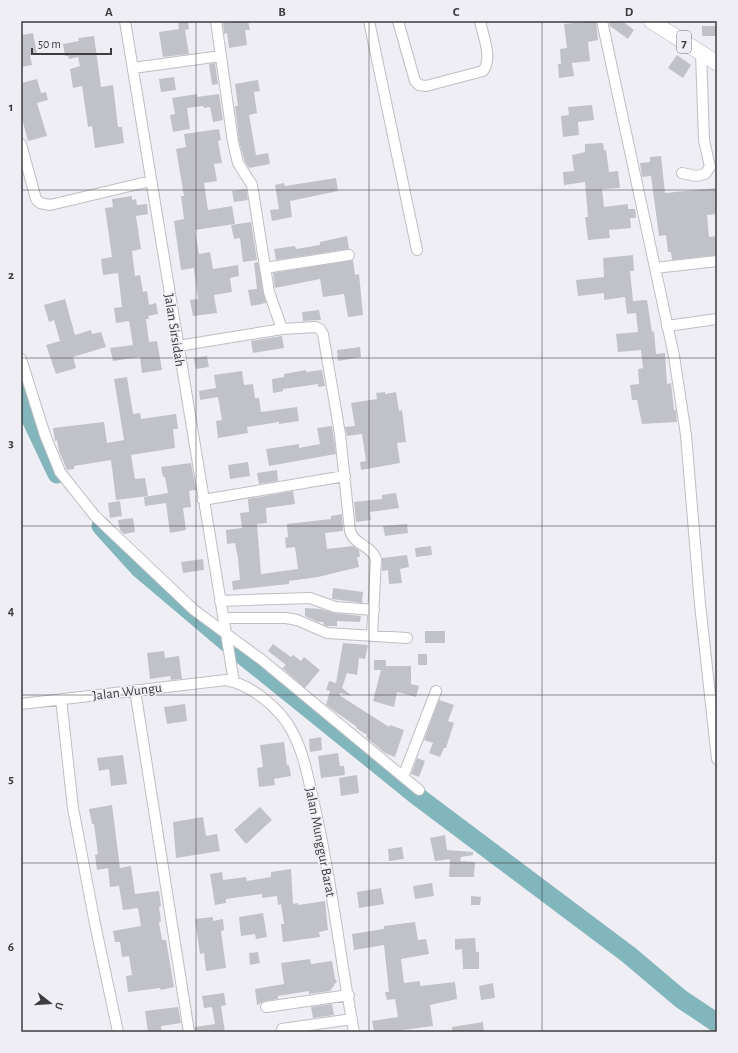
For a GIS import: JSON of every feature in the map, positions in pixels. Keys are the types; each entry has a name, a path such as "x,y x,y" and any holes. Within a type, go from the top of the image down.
{"highway":[{"name":"7","path":"651,21 717,63"}],"street":[{"name":"Jalan Sirsidah","path":"125,21 234,682"},
{"path":"216,21 233,142 238,163 252,185 269,292 282,329"},
{"path":"368,21 417,250"},
{"path":"398,21 415,80 419,85 426,86 483,71 488,65 480,21"},
{"path":"602,21 674,356 686,435 700,604 717,758"},
{"path":"682,173 696,176 705,174 710,167 704,140 701,53"},
{"path":"133,68 221,56"},
{"path":"21,144 36,199 42,204 50,205 151,181"},
{"path":"265,268 349,255"},
{"path":"655,268 717,261"},
{"path":"667,326 717,319"},
{"path":"178,346 282,329 316,327 320,329 323,334 340,434 351,534 356,540 372,551 376,559 372,636"},
{"path":"21,359 60,472 95,516 149,569 194,610 226,636 262,660 419,790"},
{"path":"204,500 345,476"},
{"path":"220,601 314,598 335,607 374,610"},
{"path":"223,618 286,618 297,620 327,633 406,638"},
{"name":"Jalan Wungu","path":"21,704 216,680 234,682"},
{"name":"Jalan Munggur Barat","path":"234,682 260,696 280,714 293,732 304,764 324,853 354,1032"},
{"path":"135,690 189,1032"},
{"path":"403,777 436,691"},
{"path":"61,699 73,808 95,924 118,1032"},
{"path":"266,1007 349,995"},
{"path":"282,1029 352,1020"}],"building":[{"path":"178,21 188,21 189,29 185,30 189,54 163,57 159,32 179,29"},
{"path":"248,21 250,30 245,30 247,45 229,48 227,33 224,34 223,23"},
{"path":"596,21 598,40 588,42 590,61 572,63 574,76 559,78 558,64 561,64 560,49 567,48 564,24"},
{"path":"609,21 622,21 634,30 628,39 610,26"},
{"path":"702,26 717,26 717,36 702,36"},
{"path":"33,33 37,54 30,55 32,65 21,67 21,35"},
{"path":"94,36 101,87 113,85 118,127 122,127 124,143 95,148 92,126 88,127 82,86 73,88 70,69 80,66 78,57 69,59 68,56 65,56 63,44 79,41 78,38"},
{"path":"677,55 691,65 683,78 668,68"},
{"path":"215,63 218,84 212,85 209,64"},
{"path":"174,77 176,90 161,92 159,79"},
{"path":"37,79 41,93 46,92 48,100 37,103 47,136 28,141 21,115 21,83"},
{"path":"258,80 260,91 254,92 257,113 249,115 256,155 268,153 270,164 249,168 245,162 239,141 235,106 238,106 235,84"},
{"path":"197,94 197,97 219,94 223,120 213,122 210,107 204,108 203,106 187,108 190,129 173,132 170,115 175,114 172,98"},
{"path":"592,105 594,120 578,122 579,135 563,137 561,116 569,115 568,107"},
{"path":"219,129 221,140 218,141 222,163 214,164 217,181 204,183 208,210 232,206 235,224 195,230 199,254 210,252 213,269 238,265 239,276 230,278 232,292 214,295 217,313 193,316 190,300 198,299 194,268 181,270 174,221 184,219 181,196 184,196 176,149 186,147 184,134"},
{"path":"603,143 604,150 606,150 609,172 618,171 620,188 602,189 604,207 628,204 628,209 635,209 636,218 630,218 631,228 609,230 610,238 588,240 585,217 588,217 585,182 564,185 563,172 574,171 572,155 585,152 585,144"},
{"path":"661,156 665,193 717,188 717,214 707,215 709,237 715,236 717,255 672,260 671,252 668,252 666,235 659,236 651,176 642,177 640,163 650,162 650,157"},
{"path":"336,178 338,191 290,201 292,217 272,221 270,210 279,209 275,185 284,183 285,186"},
{"path":"246,189 248,200 234,202 232,191"},
{"path":"132,196 132,200 136,199 137,205 147,204 148,214 136,216 141,249 132,251 135,276 140,275 143,292 147,291 149,305 156,303 158,314 148,316 149,319 146,319 149,342 157,341 162,370 142,373 140,357 113,361 110,348 133,345 129,321 116,323 114,308 122,307 118,273 103,275 101,259 112,257 105,208 113,207 112,199"},
{"path":"251,222 257,260 243,262 240,238 234,239 231,225"},
{"path":"347,236 349,249 276,260 274,249 295,246 296,249 320,245 320,242"},
{"path":"633,255 634,271 630,271 633,301 647,300 652,332 654,331 656,354 665,353 667,384 671,383 677,422 642,424 637,400 632,400 630,385 639,384 638,369 643,368 641,350 618,352 616,334 638,332 636,313 627,314 625,297 604,300 604,293 578,296 576,280 604,277 603,258"},
{"path":"353,260 355,275 359,274 363,315 348,317 344,294 323,297 320,279 275,288 273,273"},
{"path":"258,262 266,303 251,306 248,290 257,289 254,263"},
{"path":"65,299 75,335 91,330 92,334 101,332 106,347 73,357 76,368 56,374 46,345 60,341 54,320 49,322 44,305"},
{"path":"319,310 321,320 303,321 302,312"},
{"path":"282,336 284,348 253,353 251,341"},
{"path":"360,347 361,357 338,361 337,350"},
{"path":"207,356 209,367 196,369 194,358"},
{"path":"306,370 306,372 322,370 325,386 318,387 318,384 283,389 283,391 273,393 272,379 284,377 284,374"},
{"path":"242,371 244,385 253,384 255,398 259,398 261,412 297,407 299,421 279,424 279,422 247,427 248,433 218,438 216,421 222,420 218,397 200,400 199,391 216,388 214,375"},
{"path":"127,377 133,414 140,413 141,419 176,414 178,429 173,429 175,448 131,455 135,479 145,478 148,496 116,500 111,460 74,466 74,469 67,470 59,451 57,440 55,441 53,428 104,422 107,443 124,440 114,379"},
{"path":"385,392 385,394 396,392 399,411 402,410 406,442 397,443 400,463 361,470 360,462 366,461 362,434 347,436 345,427 355,426 351,403 377,399 376,393"},
{"path":"332,426 336,454 269,466 266,449 299,444 299,448 320,444 317,428"},
{"path":"248,462 250,476 230,479 228,465"},
{"path":"191,463 196,490 189,491 191,507 183,508 186,530 170,533 166,503 145,506 144,497 168,493 165,477 163,477 161,467"},
{"path":"277,470 278,481 259,484 257,473"},
{"path":"293,491 295,504 266,508 267,523 257,524 261,574 298,569 295,547 286,548 285,538 288,537 287,524 331,519 331,516 342,514 343,531 325,533 327,549 353,546 359,550 360,557 357,557 359,567 318,577 289,581 289,584 233,590 232,581 240,580 238,558 235,543 227,544 226,530 242,528 240,513 249,512 248,499"},
{"path":"396,493 399,508 370,512 371,520 356,522 354,502 382,499 382,495"},
{"path":"120,501 122,516 110,518 108,503"},
{"path":"133,518 135,532 124,534 120,530 118,520"},
{"path":"407,524 408,533 385,536 383,526"},
{"path":"431,546 432,555 416,557 415,548"},
{"path":"407,555 409,567 400,569 402,583 389,584 388,570 382,571 382,558"},
{"path":"203,559 204,570 183,573 181,562"},
{"path":"333,588 363,592 362,603 332,599"},
{"path":"305,608 321,609 334,613 361,616 360,622 337,621 337,626 326,626 323,624 324,622 318,622 305,616"},
{"path":"425,631 445,631 445,643 425,643"},
{"path":"343,643 368,645 365,659 359,658 357,675 347,673 342,688 352,696 340,693 339,695 389,727 390,725 404,730 395,757 385,753 366,737 367,735 326,705 330,691 326,690 329,681 336,683"},
{"path":"273,644 291,657 293,655 301,661 304,657 320,670 305,688 282,668 286,665 268,651"},
{"path":"164,651 165,658 179,656 182,679 171,680 170,676 150,679 147,653"},
{"path":"418,654 427,654 427,665 418,665"},
{"path":"374,660 386,660 386,666 411,666 411,684 419,686 416,697 397,692 394,707 373,701 381,670 374,670"},
{"path":"439,700 454,705 448,721 454,723 446,748 444,748 440,757 429,753 433,743 424,740"},
{"path":"185,704 187,721 167,724 164,707"},
{"path":"321,737 322,750 310,752 309,739"},
{"path":"284,742 287,765 289,765 291,776 274,779 275,785 259,787 257,768 263,767 260,745"},
{"path":"338,753 340,766 344,766 345,775 321,778 318,756"},
{"path":"123,755 127,784 111,786 109,769 99,771 97,758"},
{"path":"417,758 425,761 419,777 411,774"},
{"path":"357,775 359,793 341,796 339,778"},
{"path":"112,805 120,868 131,866 135,894 159,891 161,921 159,922 162,940 166,940 174,987 161,990 160,988 128,992 126,976 132,975 129,956 122,957 120,942 115,942 113,931 141,926 138,908 123,910 119,886 110,887 108,868 97,870 95,855 98,854 94,824 92,824 89,809"},
{"path":"260,807 272,820 246,844 234,830"},
{"path":"203,817 206,836 217,834 220,851 176,858 173,822"},
{"path":"445,835 447,850 473,852 473,855 461,857 460,861 475,862 474,877 449,877 450,859 435,861 430,838"},
{"path":"402,847 404,859 389,861 388,849"},
{"path":"291,869 293,904 298,903 298,905 325,901 328,930 319,932 320,937 283,942 281,924 284,924 281,904 278,905 277,896 262,898 262,894 226,899 226,903 215,905 210,874 222,872 223,880 246,877 247,881 271,877 271,872"},
{"path":"432,883 434,896 415,899 413,886"},
{"path":"381,888 384,904 359,908 357,892"},
{"path":"471,896 481,897 480,905 471,905"},
{"path":"263,913 267,937 256,939 255,934 241,936 239,917"},
{"path":"213,917 213,921 223,919 224,930 221,931 226,968 206,971 204,953 200,954 195,919"},
{"path":"415,922 418,940 426,939 429,954 401,959 404,983 420,981 420,986 455,982 457,999 430,1005 433,1026 388,1032 374,1032 372,1021 398,1017 395,999 387,1000 385,992 389,992 384,945 354,950 352,934 384,929 384,926"},
{"path":"475,938 476,952 479,952 479,969 463,969 462,949 455,950 455,939"},
{"path":"258,952 260,963 250,965 249,953"},
{"path":"310,959 311,964 332,961 335,979 337,981 330,991 309,994 309,991 278,996 278,999 265,1001 257,1005 255,989 284,984 281,963"},
{"path":"493,983 495,998 481,1000 479,986"},
{"path":"224,993 226,1005 221,1006 225,1032 195,1032 195,1027 215,1024 212,1007 204,1008 202,996"},
{"path":"332,1004 334,1015 313,1018 311,1007"},
{"path":"178,1007 181,1023 161,1026 162,1032 148,1032 145,1011"},
{"path":"483,1022 484,1032 452,1032 452,1027"}],"waterway":[{"path":"21,387 31,419 57,474"},
{"path":"101,526 139,568 230,645 421,799 629,955 681,999 717,1023"}]}
